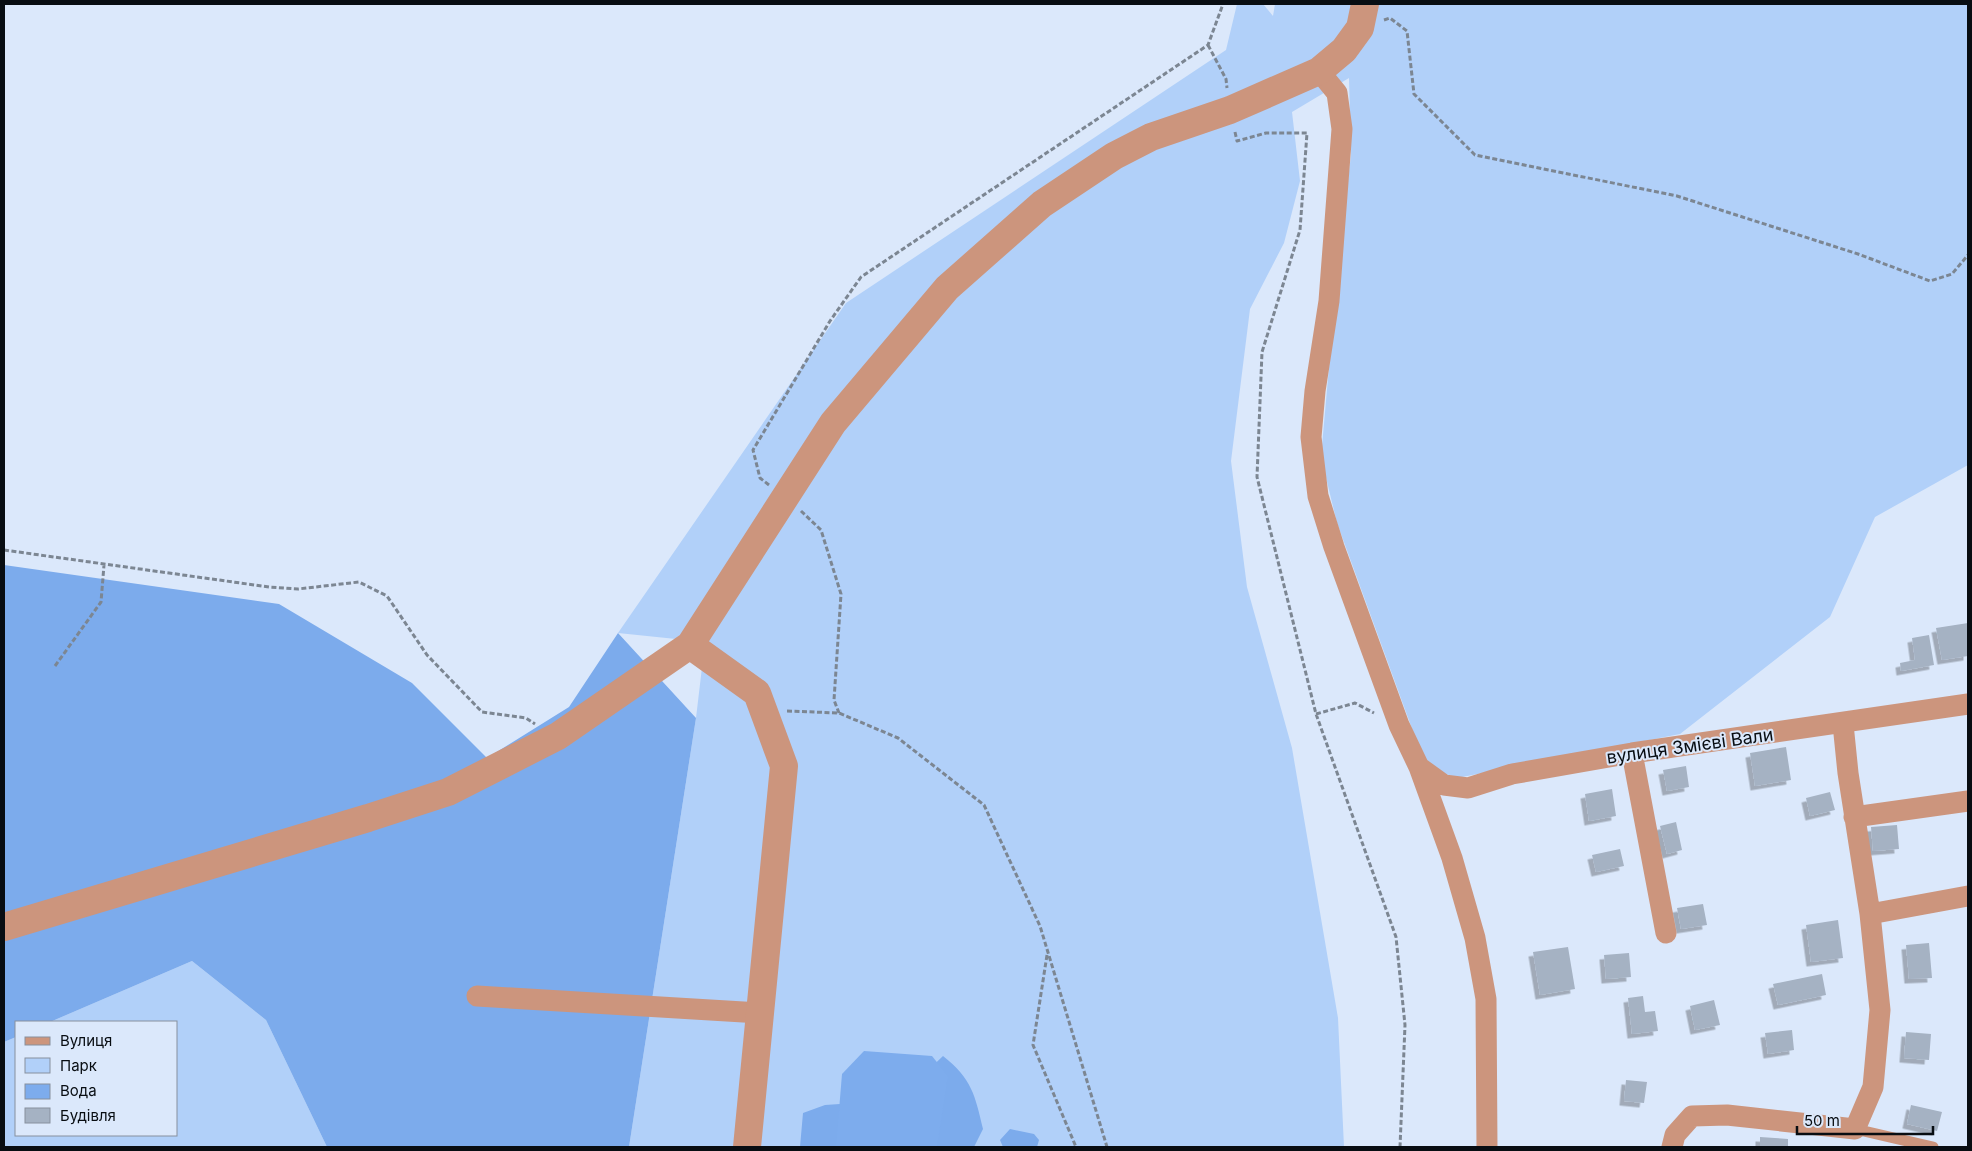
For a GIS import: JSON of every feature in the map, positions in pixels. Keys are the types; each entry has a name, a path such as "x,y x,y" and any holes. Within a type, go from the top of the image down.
{"street":[{"path":"4,927 368,818 448,792 558,736 690,644 833,423 947,288 1042,204 1114,156 1151,137 1230,110 1319,71 1344,50 1362,16"},
{"path":"1319,71 1337,93 1342,130 1329,302 1315,391 1311,437 1318,496 1334,547 1398,725 1419,767 1452,858 1475,938 1486,999 1488,1147"},
{"path":"690,644 757,693 784,766 747,1147"},
{"name":"вулиця Змієві Вали","path":"1419,767 1444,785 1468,788 1512,774 1632,753 1843,724 1968,704"},
{"path":"1672,1147 1674,1135 1692,1116 1727,1115 1854,1129 1873,1087 1880,1010 1870,914 1854,817 1843,724"},
{"path":"1632,753 1666,933"},
{"path":"1854,817 1968,801"},
{"path":"1870,914 1968,896"},
{"path":"477,996 760,1013"}],"lane":[{"path":"1854,1129 1933,1147"}],"path":[{"path":"1362,16 1390,18 1408,31 1414,94 1475,155 1677,196 1858,254 1930,281 1952,274 1968,255"},
{"path":"1208,44 1226,79 1236,141 1266,133 1308,133 1300,230 1262,352 1257,477 1316,714 1396,937 1406,1025 1400,1147"},
{"path":"4,550 104,565 298,589 359,582 387,596 427,655 482,712 526,718 558,736"},
{"path":"55,666 101,602 104,565"},
{"path":"1316,714 1355,703 1398,725"},
{"path":"764,714 795,711 839,713 898,738 984,805 1040,926 1107,1147"},
{"path":"1048,952 1033,1045 1076,1147"}],"green space":[{"path":"1237,4 1263,4 1273,16 1275,4 1968,4 1968,465 1875,517 1830,617 1680,734 1457,778 1426,767 1337,523 1321,457 1339,255 1351,155 1349,78 1292,112 1300,181 1284,243 1250,309 1231,461 1247,587 1292,748 1338,1018 1344,1147 629,1147 696,718 705,642 618,633 846,303 1226,50"},
{"path":"192,961 266,1020 327,1147 4,1147 4,1042 15,1037 15,1136 178,1136 178,1021 52,1021"}],"shaded area":[{"path":"4,565 279,604 412,683 487,758 569,707 618,633 696,718 629,1147 327,1147 266,1020 192,961 52,1021 15,1021 15,1037 4,1042"},
{"path":"943,1056 960,1072 971,1088 983,1129 974,1147 800,1147 803,1113 825,1105 855,1103 917,1081"},
{"path":"1010,1129 1034,1134 1039,1140 1037,1147 1003,1147 1000,1140"}],"water":[{"path":"864,1051 932,1056 948,1076 937,1147 836,1147 842,1074"}],"building":[{"path":"1968,623 1968,656 1942,660 1936,628"},
{"path":"1929,635 1934,665 1901,671 1900,663 1915,660 1912,638"},
{"path":"1786,747 1791,780 1755,786 1750,753"},
{"path":"1686,766 1689,787 1667,791 1663,770"},
{"path":"1612,789 1616,816 1589,821 1585,794"},
{"path":"1830,792 1835,810 1810,816 1806,798"},
{"path":"1676,822 1682,850 1667,854 1660,826"},
{"path":"1897,825 1899,849 1873,851 1871,827"},
{"path":"1620,849 1624,866 1596,872 1592,855"},
{"path":"1703,904 1707,925 1681,929 1677,908"},
{"path":"1838,920 1843,958 1811,962 1806,925"},
{"path":"1929,943 1932,978 1909,979 1906,945"},
{"path":"1568,947 1575,989 1540,995 1533,952"},
{"path":"1629,953 1631,977 1606,979 1604,955"},
{"path":"1822,974 1826,995 1778,1005 1773,984"},
{"path":"1643,996 1645,1012 1655,1011 1658,1031 1632,1034 1628,998"},
{"path":"1714,1000 1720,1025 1695,1030 1690,1006"},
{"path":"1792,1030 1794,1050 1768,1054 1765,1033"},
{"path":"1906,1032 1931,1034 1929,1060 1904,1058"},
{"path":"1626,1080 1647,1082 1644,1103 1624,1101"},
{"path":"1911,1105 1942,1112 1937,1131 1907,1124"},
{"path":"1760,1137 1788,1139 1788,1147 1760,1147"}]}
